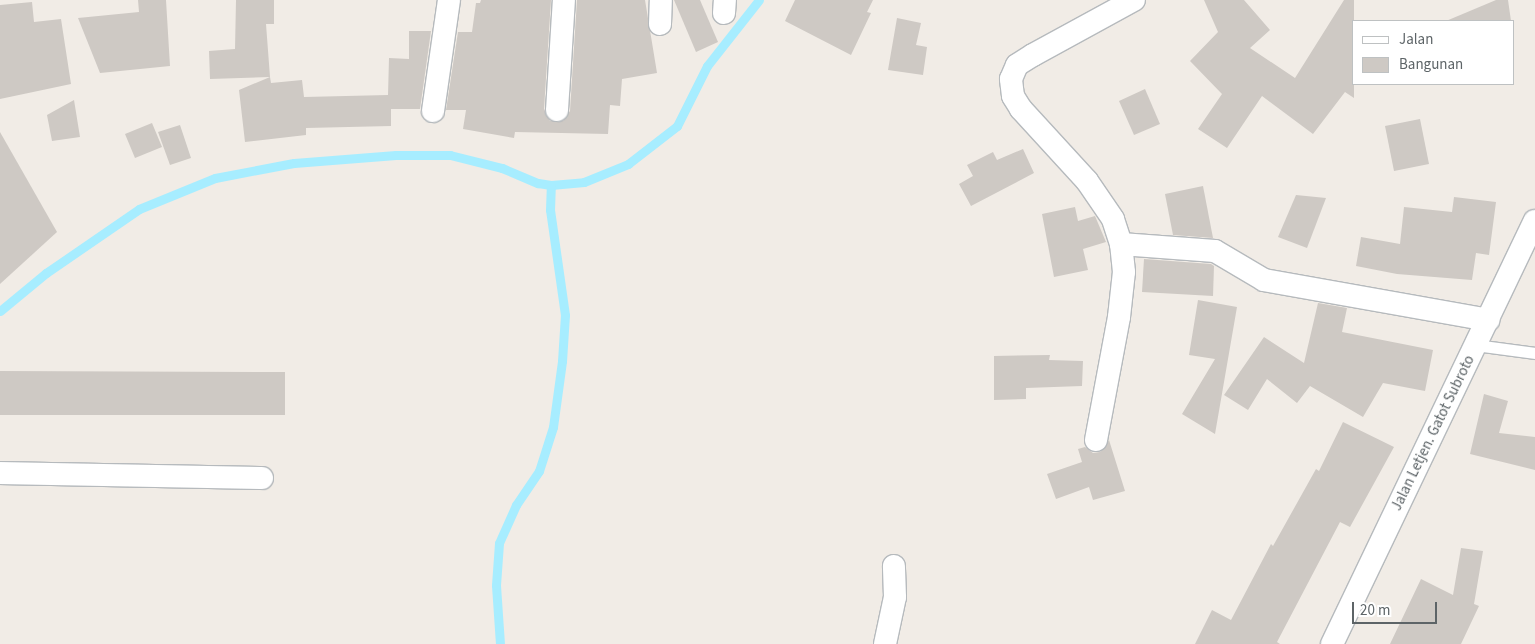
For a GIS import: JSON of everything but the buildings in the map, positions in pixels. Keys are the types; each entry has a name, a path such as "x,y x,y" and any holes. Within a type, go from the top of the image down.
{"street":[{"path":"433,111 449,0"},
{"path":"558,110 564,0"},
{"path":"660,24 661,0"},
{"path":"1096,440 1119,317 1124,272 1122,244 1113,220 1088,181 1021,109 1013,96 1011,79 1016,65 1134,0"},
{"name":"Jalan Letjen. Gatot Subroto","path":"1332,644 1535,221"},
{"path":"1122,244 1215,252 1264,280 1334,290 1381,301 1488,320"},
{"path":"0,473 262,478"},
{"path":"885,644 895,597 894,566"}],"lane":[{"path":"1475,345 1535,353"}],"waterway":[{"path":"0,311 46,273 139,209 215,178 294,163 396,155 450,155 502,168 538,183 551,185 584,182 628,164 677,126 707,66 759,0"},
{"path":"500,644 496,585 499,543 516,505 539,471 553,427 562,361 565,315 550,210 551,185"}]}
